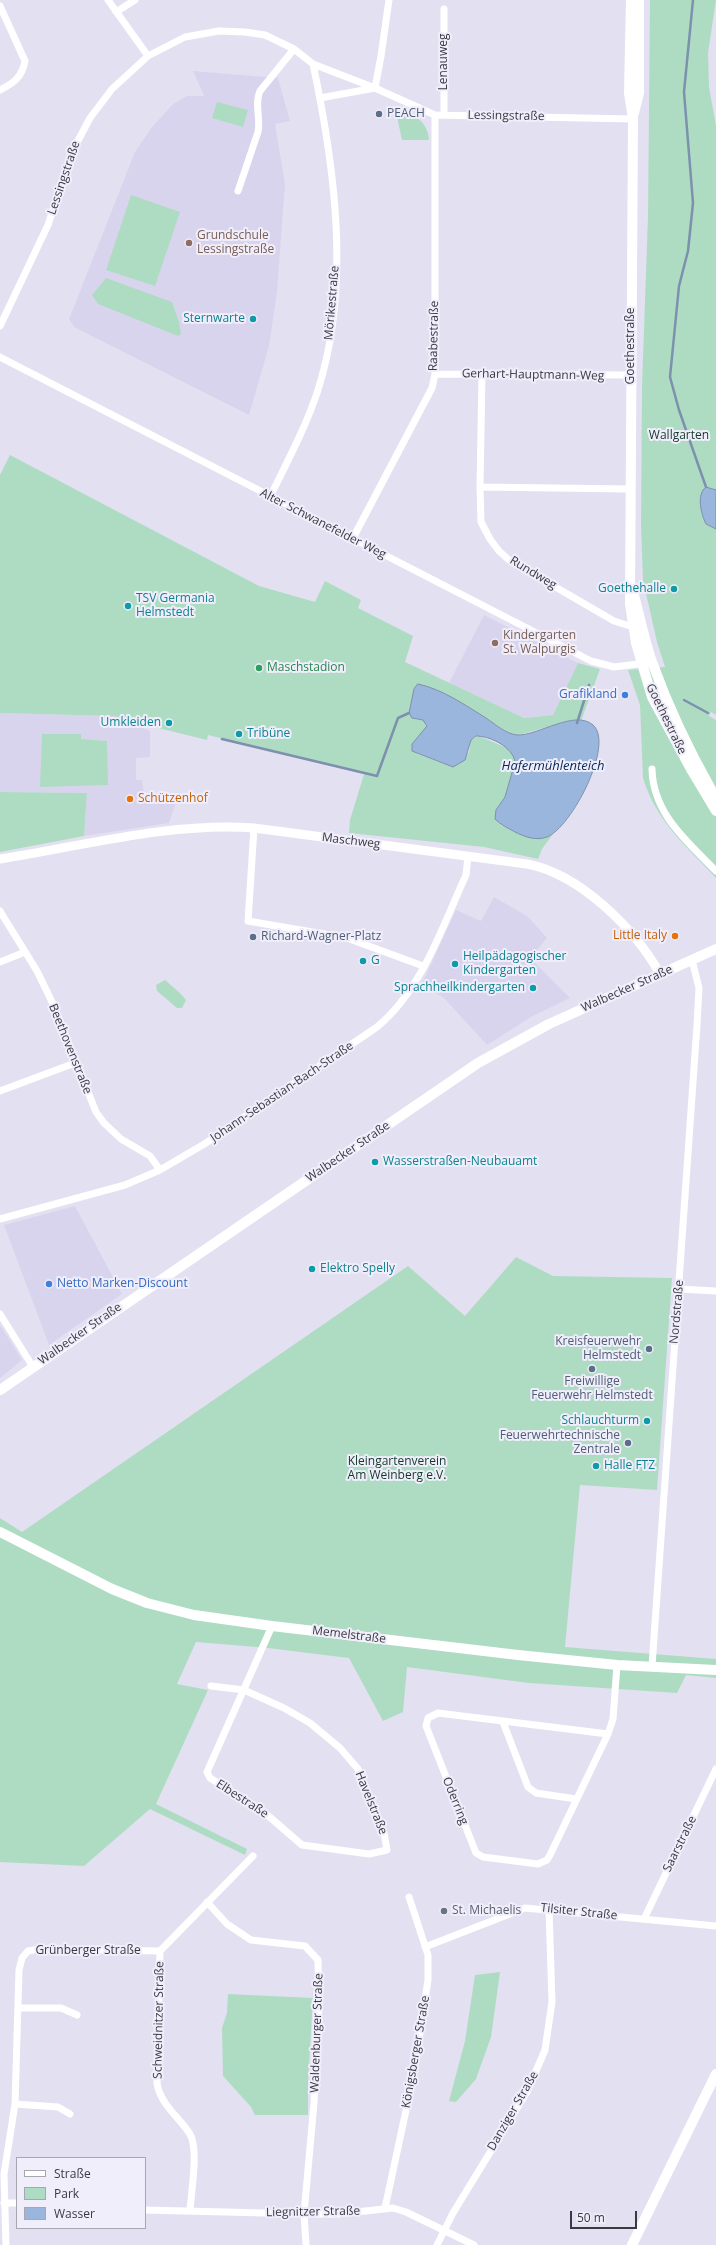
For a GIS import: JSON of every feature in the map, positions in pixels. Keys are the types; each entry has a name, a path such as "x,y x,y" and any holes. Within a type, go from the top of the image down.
{"main road":[{"name":"Goethestraße","path":"631,0 629,93 633,119 629,573 633,627 641,664 659,710 692,771 716,811"},
{"name":"Goethestraße","path":"633,119 639,93 640,0"},
{"name":"Goethestraße","path":"629,573 652,661 692,755 716,798"},
{"name":"Walbecker Straße","path":"0,1390 478,1063 549,1024 716,949"},
{"name":"Memelstraße","path":"0,1532 84,1577 147,1603 194,1614 272,1626 617,1664 716,1670"},
{"path":"632,2245 716,2074"}],"street":[{"path":"108,0 148,56"},
{"path":"116,12 135,0"},
{"path":"320,98 375,88 389,0"},
{"path":"0,6 24,61 24,69 18,79 0,90"},
{"name":"Lenauweg","path":"444,9 444,115"},
{"name":"Lessingstraße","path":"0,326 48,225 57,201 64,171 80,133 112,89 148,56 185,37 219,31 245,32 265,36 294,49 313,64 375,88 383,93 435,115 633,119"},
{"path":"238,191 258,132 260,122 257,97 260,91 294,49"},
{"name":"Mörikestraße","path":"270,497 305,424 318,390 327,356 332,322 336,217 331,162 313,64"},
{"name":"Raabestraße","path":"353,538 432,388 435,374 435,115"},
{"name":"Alter Schwanefelder Weg","path":"0,357 591,661 614,668 652,661"},
{"name":"Gerhart-Hauptmann-Weg","path":"435,374 631,375"},
{"name":"Rundweg","path":"482,374 480,487 481,522 490,539 509,560 614,621 633,627"},
{"path":"480,487 629,489"},
{"path":"652,769 654,790 659,803 673,826 716,871"},
{"name":"Maschweg","path":"0,859 126,837 203,827 254,828 537,866 569,880 601,905 630,932 649,954 660,974"},
{"path":"254,828 248,921 347,938 423,966"},
{"name":"Johann-Sebastian-Bach-Straße","path":"0,1219 126,1185 160,1170 206,1143 372,1030 393,1012 416,981 466,874 468,856"},
{"name":"Beethovenstraße","path":"0,911 25,952 53,1004 75,1063 96,1112 104,1123 128,1144 150,1156 160,1170"},
{"path":"0,962 25,952"},
{"name":"Nordstraße","path":"652,1666 699,988 692,960"},
{"path":"0,1091 75,1063"},
{"path":"679,1289 716,1290"},
{"path":"0,1314 33,1367"},
{"name":"Elbestraße","path":"272,1626 206,1772 210,1778 265,1813 302,1845 370,1854 381,1852"},
{"name":"Oderring","path":"608,1734 438,1713 431,1716 426,1721 426,1730 476,1853 483,1857 540,1864 550,1855 608,1734 613,1719 617,1664"},
{"path":"211,1686 244,1690"},
{"name":"Havelstraße","path":"244,1690 310,1723 340,1748 354,1763 384,1833 387,1850 381,1852"},
{"path":"503,1722 528,1787 536,1793 576,1799"},
{"name":"Saarstraße","path":"644,1919 716,1769"},
{"name":"Schweidnitzer Straße","path":"190,2211 194,2146 189,2134 163,2100 157,2083 160,1952 252,1856"},
{"name":"Königsberger Straße","path":"385,2208 410,2092 426,2002 428,1966 425,1947 409,1897"},
{"name":"Waldenburger Straße","path":"207,1902 227,1924 251,1940 305,1946 318,1960 319,2005 314,2104 304,2214 306,2245"},
{"name":"Tilsiter Straße","path":"425,1947 517,1910 532,1907 716,1926"},
{"name":"Danziger Straße","path":"437,2245 474,2178 527,2092 545,2050 550,2026 552,2002 549,1909"},
{"name":"Grünberger Straße","path":"6,2245 4,2174 15,2104 20,2008 20,1964 24,1954 28,1951 39,1949 160,1952"},
{"path":"20,2008 61,2008 77,2015"},
{"path":"15,2104 58,2107 70,2114"},
{"path":"4,2203 16,2203"},
{"name":"Liegnitzer Straße","path":"146,2210 304,2214 343,2213 385,2208 406,2212 444,2231 458,2242 474,2245"}],"shaded area":[{"name":"Grundschule Lessingstraße","path":"193,71 278,78 290,121 275,124 285,184 277,292 269,346 249,415 74,327 69,319 135,152 152,127 173,104 187,96 204,96"},
{"path":"484,615 578,663 553,715 524,718 449,683"},
{"path":"0,713 114,716 150,731 150,757 136,758 136,780 142,780 145,801 176,802 169,823 84,836 87,793 0,792"},
{"path":"494,897 527,916 547,938 530,958 570,998 531,1017 487,1045 444,998 422,984 456,910 481,921"},
{"path":"75,1206 122,1294 49,1345 4,1225"},
{"path":"0,1325 22,1360 0,1378"}],"green space":[{"name":"Wallgarten","path":"650,0 716,0 708,53 709,87 716,126 716,490 706,487 702,498 702,511 706,521 710,526 716,529 716,715 711,712 709,716 716,720 716,878 673,832 656,807 649,793 643,778 640,705 628,670 665,667 657,642 643,580 641,526 642,386 648,216"},
{"path":"217,102 248,110 243,127 212,118"},
{"path":"395,107 413,115 418,119 426,127 429,140 402,140"},
{"path":"131,195 180,212 155,286 106,270"},
{"path":"106,278 172,302 179,322 181,334 178,336 98,304 92,295"},
{"path":"10,455 259,586 315,602 325,581 361,600 358,608 413,636 405,662 524,718 553,715 578,663 600,669 581,721 567,722 518,735 510,734 448,696 423,686 416,685 415,719 423,720 427,724 426,729 412,744 418,754 453,767 469,752 471,740 479,736 507,748 515,757 515,762 505,797 496,810 499,823 525,836 546,837 553,834 542,849 538,859 484,847 349,833 350,820 364,774 208,735 207,740 142,724 141,728 114,716 0,713 0,475"},
{"path":"42,734 81,734 81,739 107,741 108,785 40,787"},
{"path":"0,792 87,793 84,836 0,852"},
{"path":"165,980 186,1000 182,1008 177,1008 157,991 156,985"},
{"name":"Kleingartenverein Am Weinberg e.V.","path":"516,1257 553,1276 672,1278 657,1490 580,1485 565,1647 716,1659 716,1678 686,1675 677,1693 529,1683 407,1667 403,1712 383,1721 349,1658 268,1648 196,1642 177,1684 208,1690 156,1804 247,1849 245,1855 150,1809 84,1866 0,1862 0,1518 22,1532 408,1266 465,1316"},
{"path":"500,1972 491,2037 476,2079 456,2102 449,2101 465,2041 475,1975"},
{"path":"228,1994 313,1998 308,2081 308,2115 255,2115 251,2107 223,2076 222,2028 227,2013"}],"water":[{"path":"706,487 716,490 716,529 706,524 702,515 700,499 703,490"},
{"name":"Hafermühlenteich","path":"418,684 427,686 453,698 509,733 517,735 535,732 567,721 585,721 593,725 598,735 598,749 594,766 578,803 557,830 547,837 539,839 531,838 515,832 502,825 495,819 496,810 505,797 515,762 510,752 500,743 488,738 476,736 471,740 465,760 453,767 412,751 412,744 427,726 423,720 412,718 409,713 414,689"}],"waterway":[{"path":"693,0 684,92 693,203 688,251 679,286 670,377 679,410 706,487"},
{"path":"577,723 589,685"},
{"path":"684,700 708,713"},
{"path":"222,739 377,776 398,718 409,713"}],"place":[{"name":"PEACH","path":"379,114"},
{"name":"Grundschule Lessingstraße","path":"189,243"},
{"name":"Sternwarte","path":"253,319"},
{"name":"Goethehalle","path":"674,589"},
{"name":"TSV Germania Helmstedt","path":"128,606"},
{"name":"Kindergarten St. Walpurgis","path":"495,643"},
{"name":"Maschstadion","path":"259,668"},
{"name":"Grafikland","path":"625,695"},
{"name":"Umkleiden","path":"169,723"},
{"name":"Tribüne","path":"239,734"},
{"name":"Schützenhof","path":"130,799"},
{"name":"Little Italy","path":"675,936"},
{"name":"Richard-Wagner-Platz","path":"253,937"},
{"name":"G","path":"363,961"},
{"name":"Heilpädagogischer Kindergarten","path":"455,964"},
{"name":"Sprachheilkindergarten","path":"533,988"},
{"name":"Wasserstraßen-Neubauamt","path":"375,1162"},
{"name":"Elektro Spelly","path":"312,1269"},
{"name":"Netto Marken-Discount","path":"49,1284"},
{"name":"Kreisfeuerwehr Helmstedt","path":"649,1349"},
{"name":"Freiwillige Feuerwehr Helmstedt","path":"592,1369"},
{"name":"Schlauchturm","path":"647,1421"},
{"name":"Feuerwehrtechnische Zentrale","path":"628,1443"},
{"name":"Halle FTZ","path":"596,1466"},
{"name":"St. Michaelis","path":"444,1911"}]}
